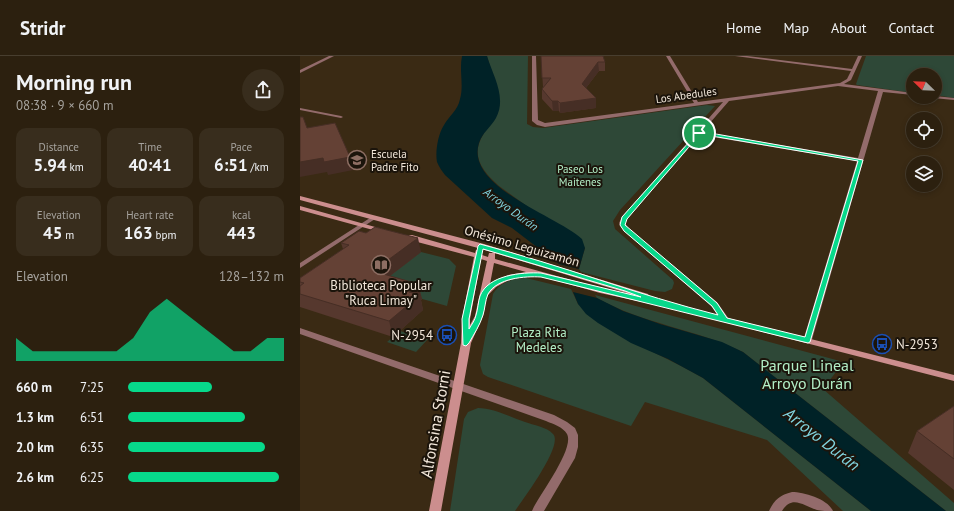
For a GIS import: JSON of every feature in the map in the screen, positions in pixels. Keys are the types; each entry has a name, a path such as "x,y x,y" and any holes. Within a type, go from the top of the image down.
{"street":[{"path":"300,72 332,56"},
{"name":"Los Abedules","path":"534,56 535,121 539,124 549,124 728,100 837,84"},
{"path":"668,56 697,104"},
{"path":"737,56 854,70"},
{"path":"837,84 849,80 860,56"},
{"path":"837,84 906,93"},
{"path":"808,340 882,90"},
{"path":"942,98 954,99"},
{"path":"725,319 714,304 622,225 624,218 728,100"},
{"path":"300,109 341,117"},
{"path":"699,133 861,160"},
{"name":"Onésimo Leguizamón","path":"300,198 480,246 627,290 666,304"},
{"name":"Onésimo Leguizamón","path":"300,208 602,291 666,304 954,378"},
{"path":"300,266 373,218"},
{"name":"Alfonsina Storni","path":"435,511 466,343 466,319 480,246"},
{"name":"Alfonsina Storni","path":"466,343 479,316 493,250"},
{"path":"484,295 492,286 503,279 524,274 541,275"},
{"path":"300,331 550,418 569,428 574,435 572,455 538,511"},
{"path":"775,511 785,499 792,496 810,500 827,511"}],"green space":[{"name":"Paseo Los Maitenes","path":"487,56 528,56 527,124 533,127 543,128 707,105 715,106 620,210 613,221 615,229 673,280 674,283 672,289 665,292 655,291 581,272 579,269 585,248 499,186 483,169 478,157 479,143 484,132 496,117 490,66"},
{"path":"866,56 954,56 954,98 942,96 942,68 906,68 906,92 856,84"},
{"path":"421,252 449,259 456,266 447,306 366,283 385,268 396,271"},
{"name":"Plaza Rita Medeles","path":"526,278 571,289 578,304 651,351 703,378 871,511 843,511 767,440 645,402 631,426 483,374 480,365 493,294 499,286 507,282"},
{"name":"Parque Lineal Arroyo Durán","path":"595,295 840,361 839,368 823,389 954,503 954,511 946,511 743,352 725,344 633,314 597,298"},
{"path":"400,331 428,339 416,352 387,342"},
{"path":"478,408 490,409 502,413 544,428 553,434 555,440 548,460 515,511 450,511 464,419 468,412"}],"water":[{"name":"Arroyo Durán","path":"462,56 487,56 500,94 499,110 496,118 482,136 479,143 478,159 486,173 499,187 516,199 570,230 582,239 585,248 579,269 559,264 512,228 492,218 445,175 439,166 436,153 440,133 460,99 462,88"},
{"name":"Arroyo Durán","path":"573,292 597,298 623,311 660,324 722,342 743,352 946,511 871,511 703,378 668,359 631,343 598,323 586,314 578,304"}],"building":[{"path":"541,56 603,56 605,62 598,62 582,84 596,98 560,103 558,101 552,101 542,89 551,78 542,78"},
{"path":"300,117 303,117 307,128 335,123 350,157 324,162 323,158 300,162"},
{"path":"375,227 418,238 373,271 418,284 409,292 420,295 389,321 300,294 300,286 304,283 300,282 300,278 349,245 341,243 359,231 366,233"},
{"path":"954,406 954,459 917,431"}],"place":[{"name":"Escuela Padre Fito","path":"357,160"},
{"name":"Biblioteca Popular \"Ruca Limay\"","path":"381,265"},
{"name":"N-2954","path":"447,335"},
{"name":"N-2953","path":"882,344"}],"route":[{"path":"699,133 624,218 622,225 714,304 725,319 666,304 602,291 541,275 524,274 503,279 488,290 484,295 477,322 466,343 466,319 480,246 627,290 666,304 695,312 808,340 861,160 699,133"}]}
